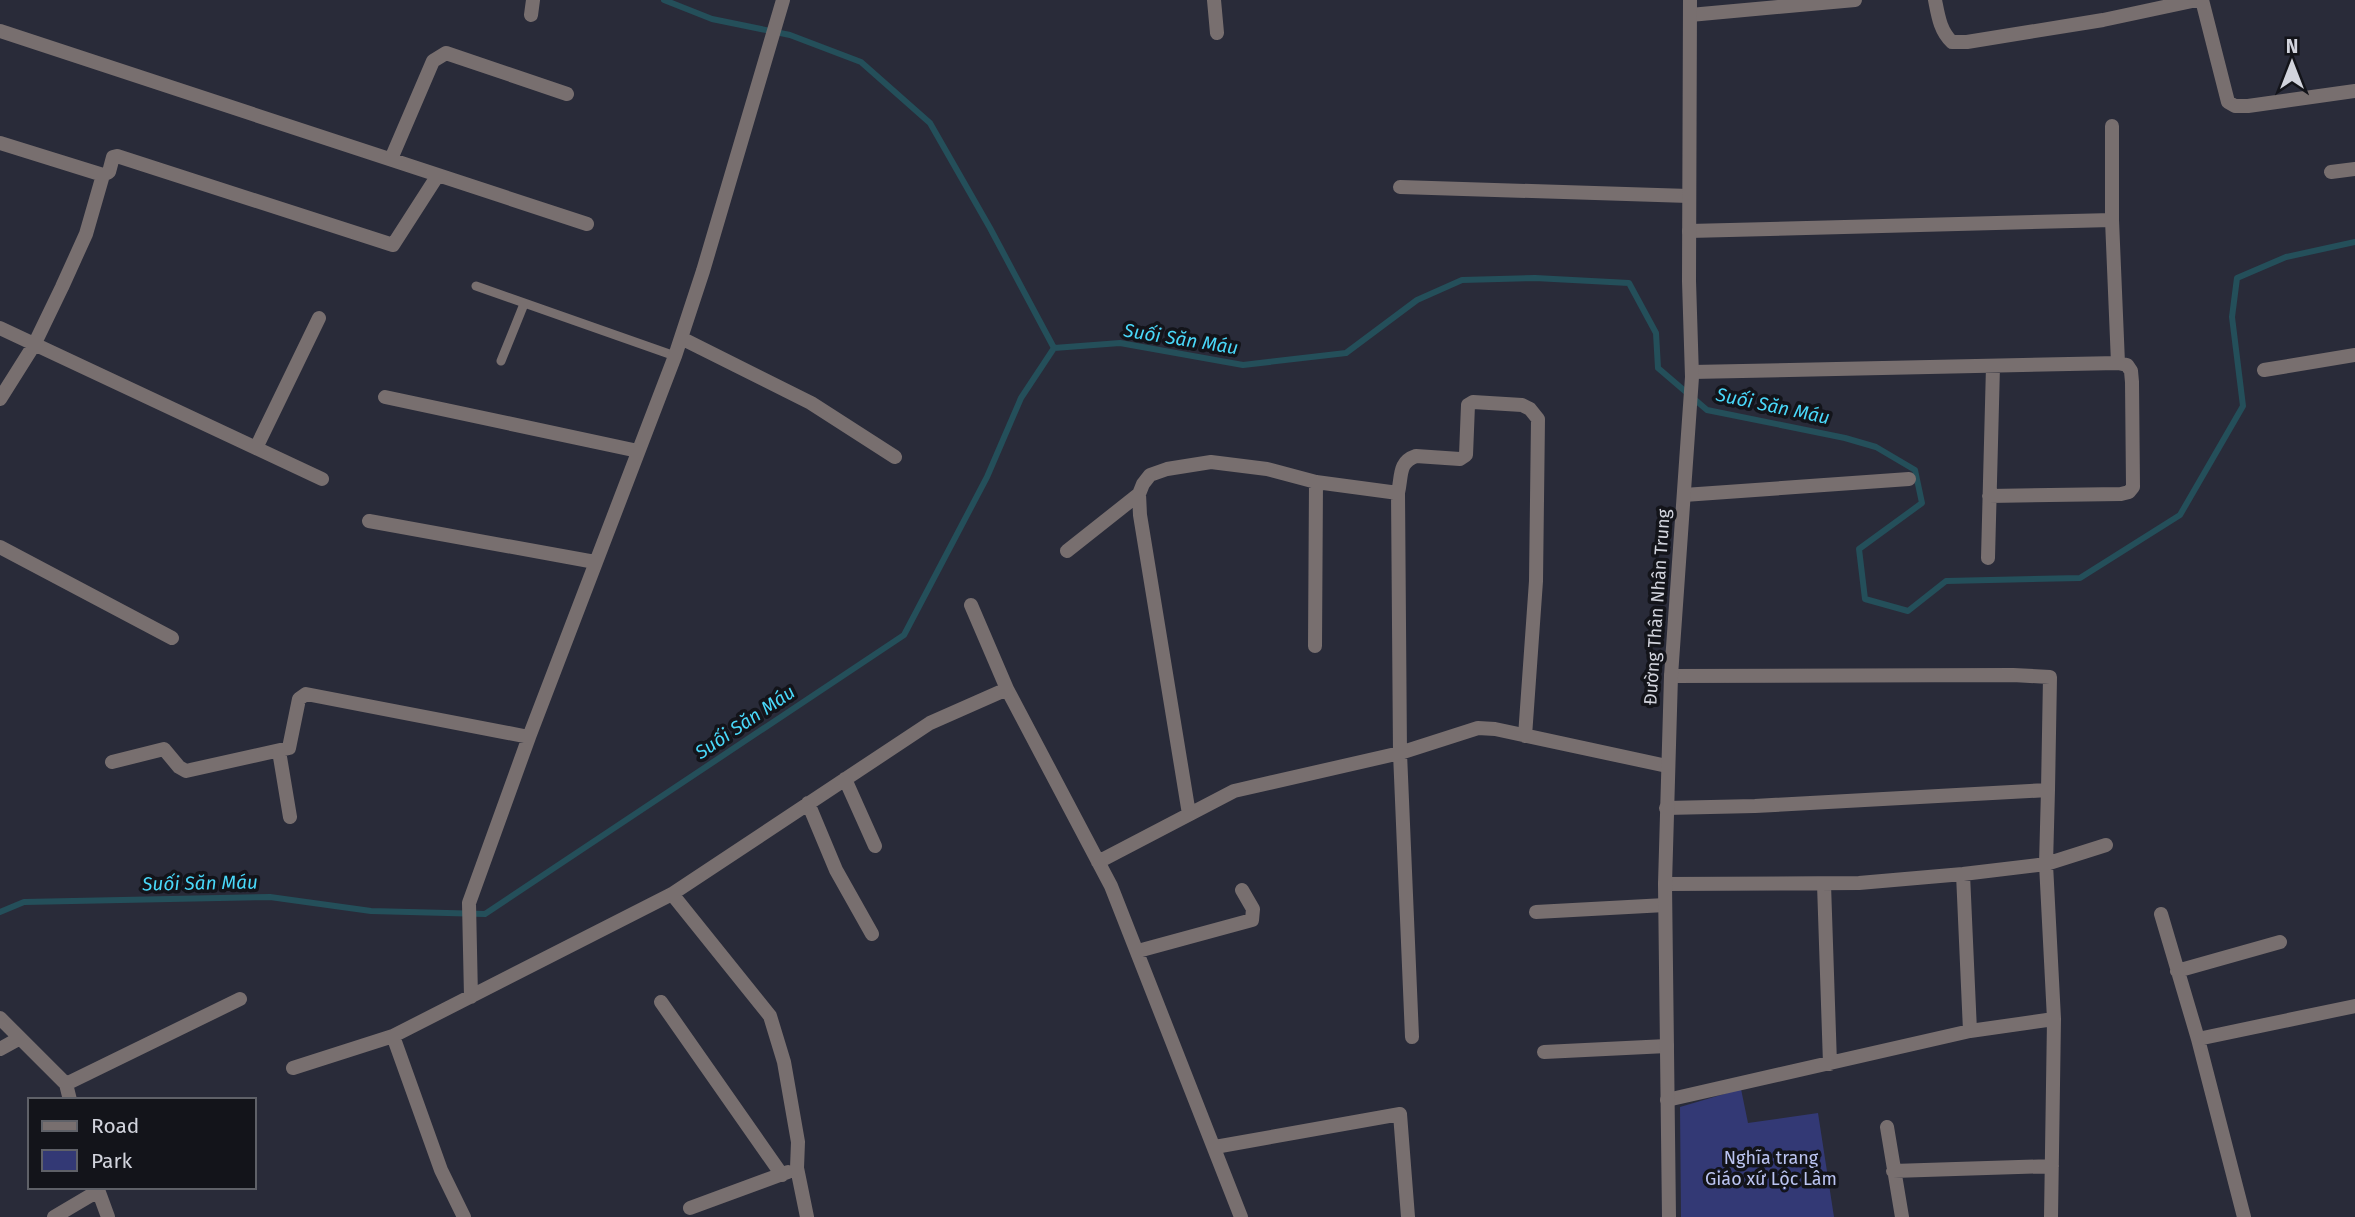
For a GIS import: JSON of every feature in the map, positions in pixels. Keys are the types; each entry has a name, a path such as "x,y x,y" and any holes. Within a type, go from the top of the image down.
{"street":[{"path":"531,15 533,0"},
{"path":"471,997 469,903 529,737 675,356 704,271 783,0"},
{"path":"1214,0 1217,33"},
{"path":"1690,8 1855,0"},
{"path":"1935,0 1940,23 1946,37 1952,42 2103,20 2200,0 2228,102 2235,106 2248,106 2355,91"},
{"name":"Đường Thân Nhân Trung","path":"1669,1217 1666,808 1671,676 1692,375 1689,232 1690,8"},
{"path":"0,31 587,224"},
{"path":"391,159 433,61 446,53 567,94"},
{"path":"2112,126 2112,220 2118,363"},
{"path":"0,143 103,175 109,173 113,156 117,156 393,245 438,175"},
{"path":"2331,172 2355,169"},
{"path":"0,399 34,345 86,234 103,175"},
{"path":"1400,187 1689,196"},
{"path":"1689,232 2112,220"},
{"path":"256,448 318,318"},
{"path":"0,328 322,479"},
{"path":"681,338 811,403 895,457"},
{"path":"2264,369 2355,355"},
{"path":"1692,375 2118,363 2127,365 2131,371 2132,382 2133,487 2129,492 1989,496"},
{"path":"1988,558 1993,366"},
{"path":"385,397 638,451"},
{"path":"1412,1037 1400,753 1398,493 1403,465 1410,458 1416,456 1460,459 1466,455 1468,405 1479,402 1522,405 1530,409 1538,419 1536,582 1525,736"},
{"path":"1189,814 1140,515 1139,494 1143,484 1150,475 1167,469 1212,463 1267,469 1316,482 1398,493"},
{"path":"1684,495 1909,480"},
{"path":"1315,646 1316,482"},
{"path":"1068,551 1139,494"},
{"path":"369,521 595,562"},
{"path":"0,547 172,638"},
{"path":"971,605 1007,689 1111,886 1241,1217"},
{"path":"1671,676 2050,677 2046,864 2054,1019 2051,1217"},
{"path":"293,1068 393,1036 672,894 930,723 1007,689"},
{"path":"112,762 164,749 179,767 186,771 289,748 298,705 306,694 529,737"},
{"path":"1098,862 1234,791 1400,753 1478,728 1667,766"},
{"path":"279,751 290,817"},
{"path":"845,779 875,846"},
{"path":"1666,808 1755,806 2048,790"},
{"path":"808,803 836,870 872,934"},
{"path":"1665,884 1824,884 1963,874 2046,864 2106,845"},
{"path":"1963,874 1970,1031"},
{"path":"1824,884 1830,1064"},
{"path":"1138,951 1252,920 1253,909 1242,890"},
{"path":"672,894 773,1022 784,1062 798,1142 797,1168 807,1217"},
{"path":"1536,912 1665,905"},
{"path":"2161,914 2244,1217"},
{"path":"2177,971 2280,942"},
{"path":"66,1084 240,999"},
{"path":"661,1002 782,1175"},
{"path":"2197,1039 2355,1006"},
{"path":"0,1018 66,1084 70,1098"},
{"path":"1667,1100 1970,1031 2054,1019"},
{"path":"393,1036 441,1170 464,1217"},
{"path":"0,1049 20,1038"},
{"path":"1544,1052 1667,1046"},
{"path":"1215,1147 1400,1114 1408,1217"},
{"path":"1887,1127 1902,1217"},
{"path":"1893,1171 2052,1166"},
{"path":"691,1208 797,1168"},
{"path":"54,1217 98,1189 108,1217"}],"lane":[{"path":"475,286 675,356"},
{"path":"501,361 524,304"}],"green space":[{"name":"Nghĩa trang Giáo xứ Lộc Lâm","path":"1741,1089 1748,1123 1818,1113 1834,1217 1681,1217 1680,1107"}],"waterway":[{"path":"664,0 712,19 790,35 861,62 930,123 1054,348"},
{"name":"Suối Săn Máu","path":"0,912 24,902 270,897 371,911 485,914 904,635 987,477 1021,398 1054,348 1120,343 1243,365 1346,353 1417,300 1462,280 1535,278 1629,283 1656,333 1658,368 1707,410 1845,438 1876,447 1915,470 1922,503 1859,549 1865,599 1908,611 1946,581 2080,578 2180,515 2243,406 2232,317 2237,278 2286,257 2355,242"}]}
